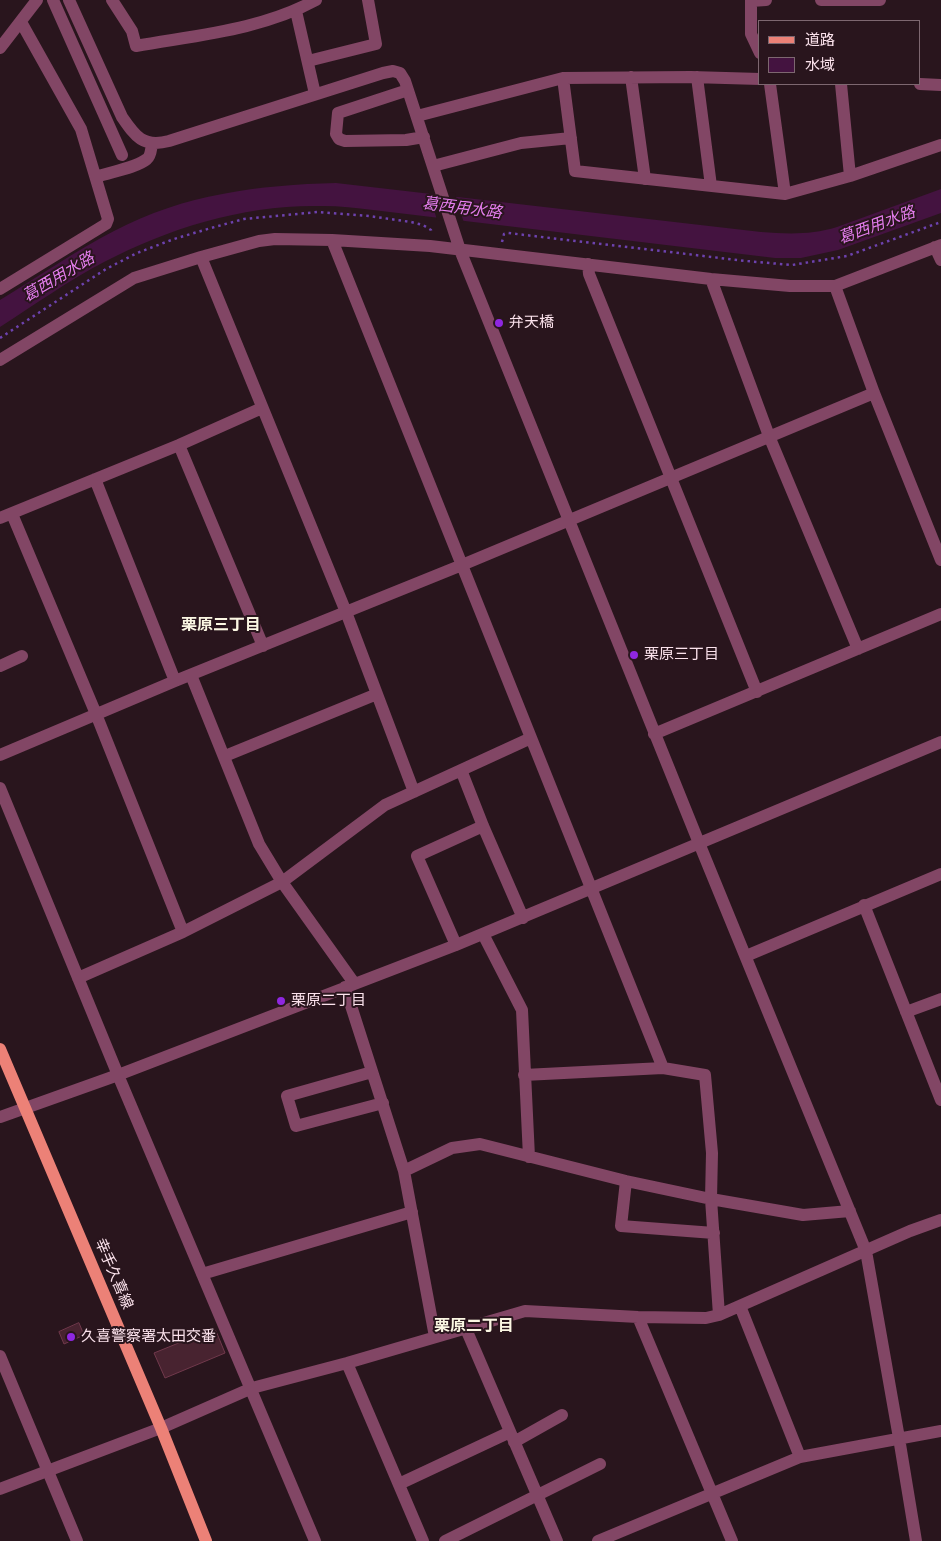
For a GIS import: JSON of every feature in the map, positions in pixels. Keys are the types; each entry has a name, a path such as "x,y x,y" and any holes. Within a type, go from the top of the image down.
{"main road":[{"name":"幸手久喜線","path":"0,1049 161,1428 206,1541"}],"street":[{"path":"0,48 37,0"},
{"path":"53,0 122,155"},
{"path":"69,0 122,116 133,133 143,141 152,144 169,141 393,71 400,73 417,116 460,250 570,520 654,734 866,1251 900,1438 916,1541"},
{"path":"112,0 132,31 136,46 249,26 296,11 316,0"},
{"path":"308,61 376,44 368,0"},
{"path":"758,49 751,34 751,1 766,0"},
{"path":"821,0 880,0"},
{"path":"296,11 315,94"},
{"path":"0,289 106,224 108,219 80,129 21,22"},
{"path":"632,77 645,179"},
{"path":"697,77 711,186"},
{"path":"417,116 563,78 697,77 758,79"},
{"path":"563,78 576,171 785,194 850,176 941,145"},
{"path":"921,84 941,85"},
{"path":"770,85 785,194"},
{"path":"841,85 850,176"},
{"path":"408,90 338,113 336,134 339,139 344,140 406,140 424,137"},
{"path":"433,166 521,143 571,138"},
{"path":"96,177 138,164 147,159 150,155 152,144"},
{"path":"0,360 134,278 201,257 275,239 332,240 460,250 711,279 790,286 835,286 938,246 941,260"},
{"path":"332,240 663,1068"},
{"path":"201,257 346,612 414,792"},
{"path":"588,264 589,274 756,692"},
{"path":"711,279 769,436 858,649"},
{"path":"835,286 874,393 941,560"},
{"path":"0,755 176,680 462,565 874,393"},
{"path":"183,932 96,714 6,516 179,445 262,408"},
{"path":"179,445 263,646"},
{"path":"95,479 176,680"},
{"path":"654,734 941,614"},
{"path":"0,666 22,656"},
{"path":"191,675 259,844 349,985 372,1072 404,1171 436,1337"},
{"path":"225,756 376,694"},
{"path":"78,978 183,932 282,882 385,805 531,738"},
{"path":"0,1118 118,1075 456,945 941,742"},
{"path":"461,770 523,918"},
{"path":"0,788 118,1075 252,1388 315,1541"},
{"path":"456,945 417,856 483,826"},
{"path":"746,956 941,874"},
{"path":"864,906 941,1100"},
{"path":"483,934 522,1010 529,1157"},
{"path":"906,1012 941,999"},
{"path":"524,1075 663,1068 705,1075 712,1153 711,1199 720,1315"},
{"path":"372,1072 287,1096 296,1126 382,1103"},
{"path":"404,1171 452,1148 480,1144 626,1181 711,1199 803,1215 850,1211"},
{"path":"626,1181 621,1226 714,1233"},
{"path":"202,1274 412,1212"},
{"path":"0,1489 161,1428 252,1388 347,1363 526,1311 638,1317 706,1318 720,1315 941,1220"},
{"path":"740,1306 800,1457"},
{"path":"638,1317 711,1495 732,1541"},
{"path":"466,1329 557,1541"},
{"path":"0,1356 77,1541"},
{"path":"347,1363 423,1541"},
{"path":"399,1484 562,1415"},
{"path":"598,1541 800,1457 941,1431"},
{"path":"445,1541 600,1464"}],"path":[{"path":"501,246 504,234 508,233 792,265 846,256 941,222"}],"water":[{"name":"葛西用水路","path":"336,183 781,233 809,233 827,230 941,189 941,213 838,250 801,258 775,258 348,207 295,206 266,209 210,220 183,228 130,249 77,277 0,327 0,300 85,247 140,218 195,200 250,189"}],"pier":[{"path":"428,190 455,193 464,223 437,220"}],"building":[{"path":"79,1323 84,1335 64,1344 59,1332"},
{"path":"216,1331 225,1353 165,1378 154,1353 186,1340 187,1343"}],"place":[{"name":"弁天橋","path":"499,323"},
{"name":"栗原三丁目","path":"634,655"},
{"name":"栗原二丁目","path":"281,1001"},
{"name":"久喜警察署太田交番","path":"71,1337"}],"district":[{"name":"栗原三丁目","path":"221,626"},
{"name":"栗原二丁目","path":"474,1327"}]}
